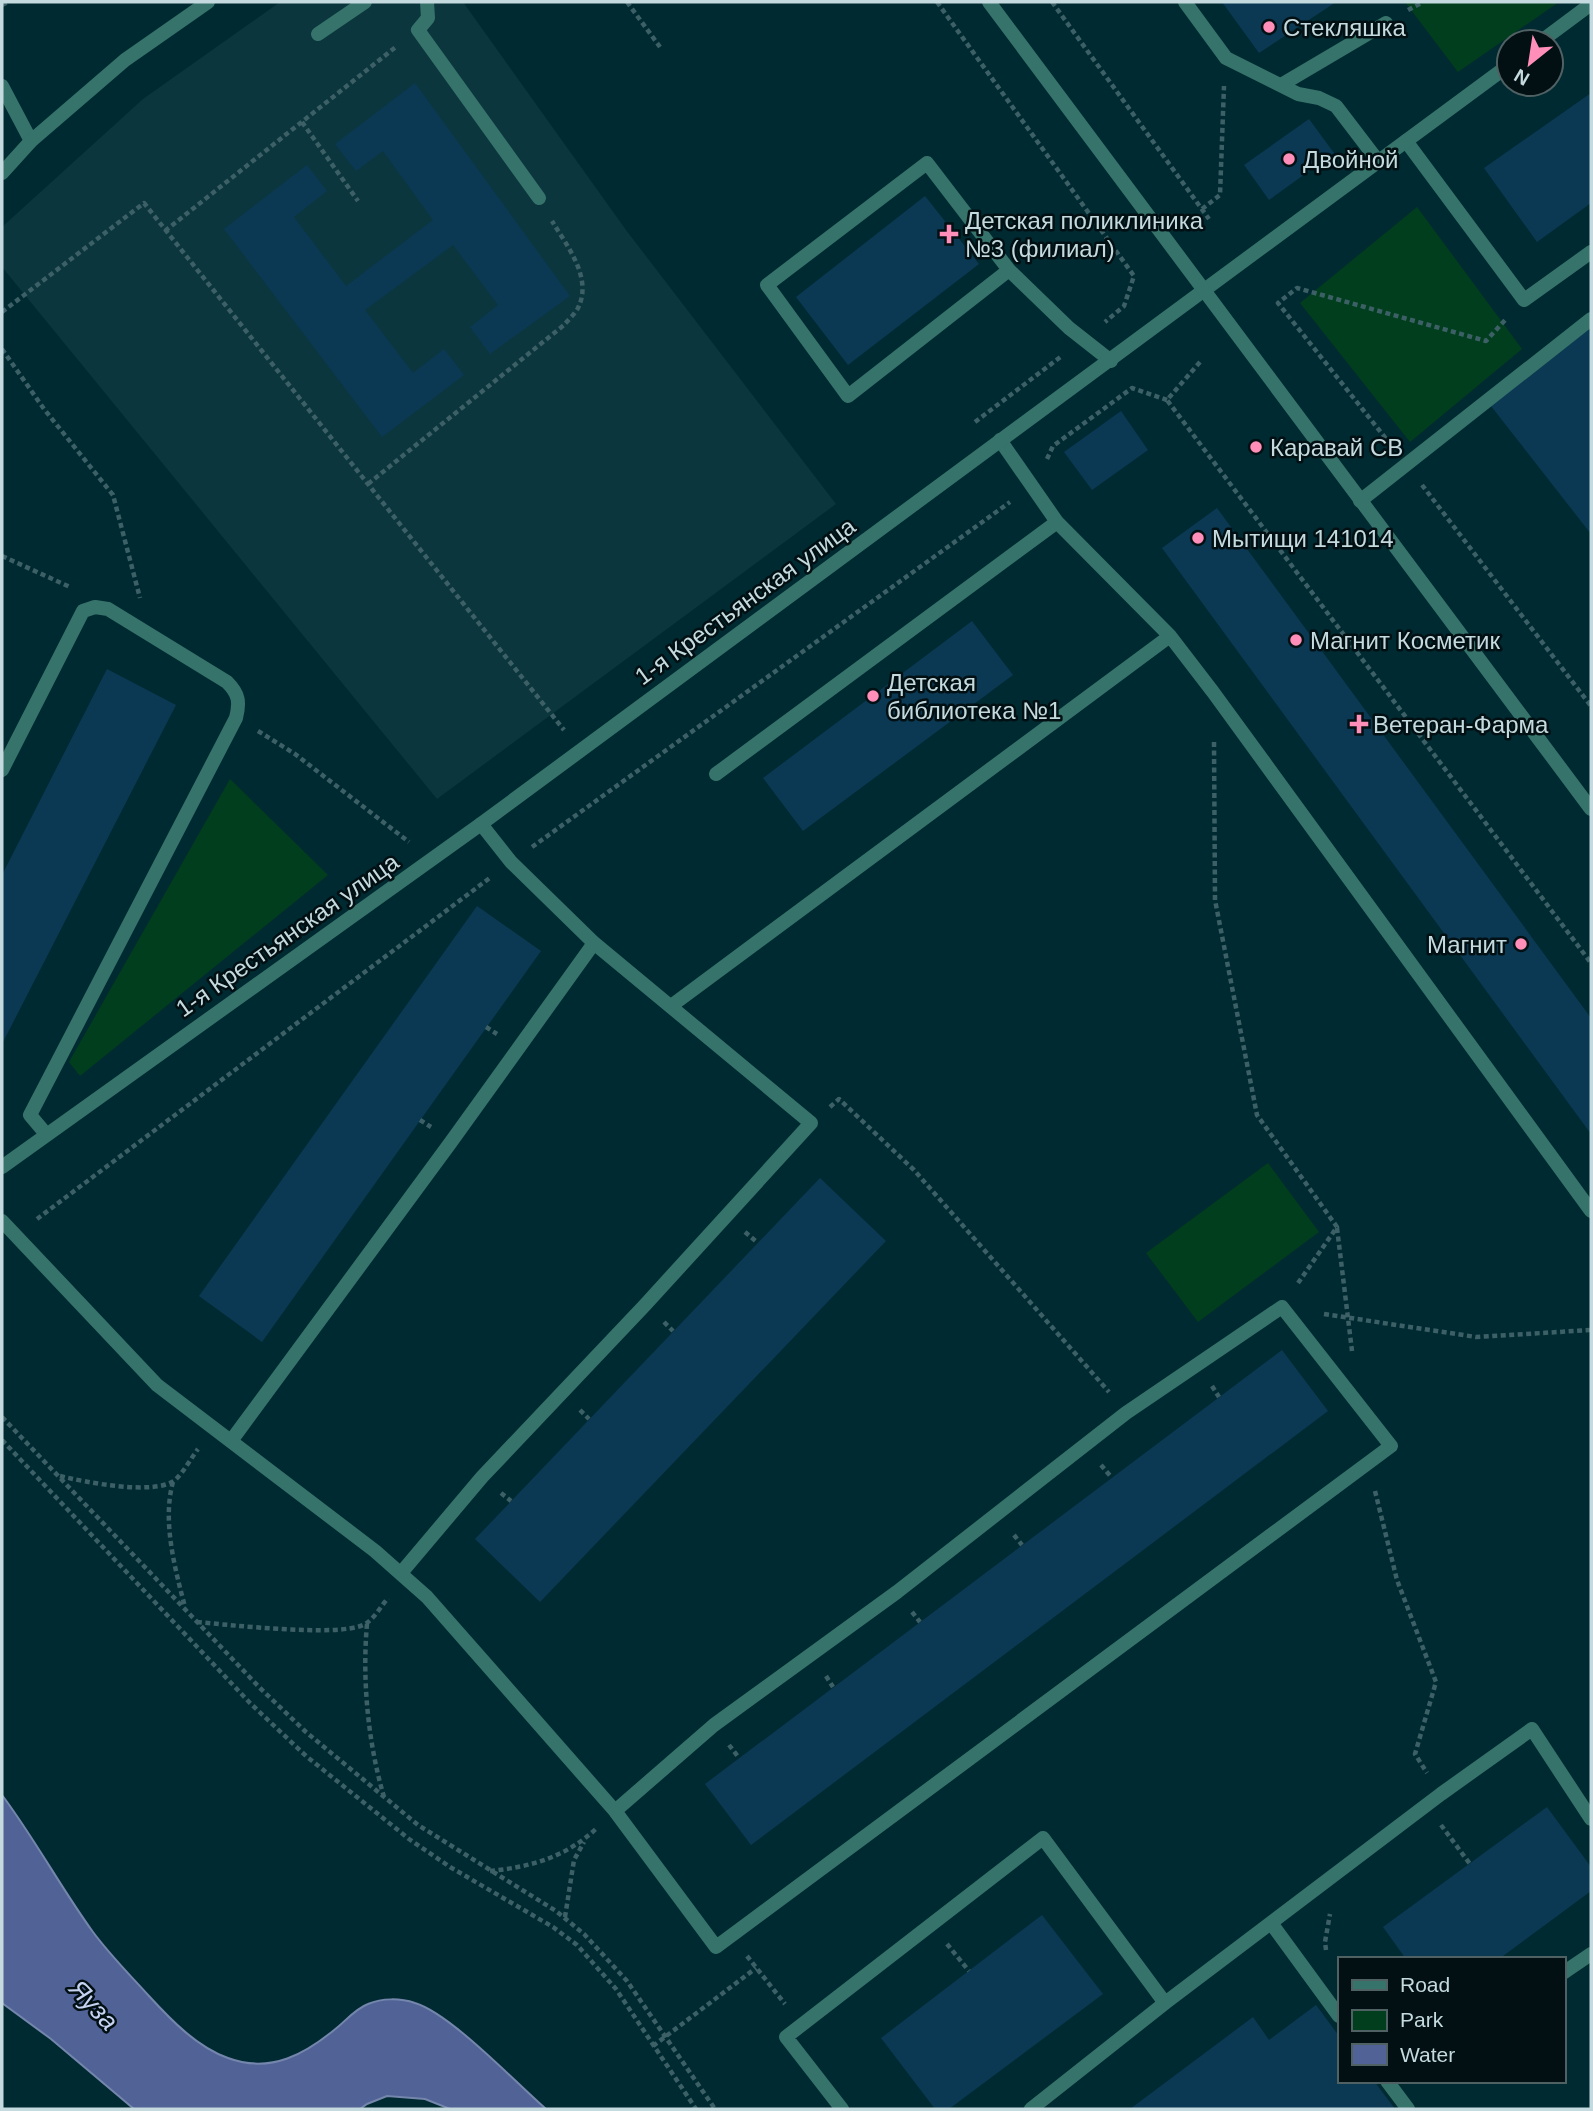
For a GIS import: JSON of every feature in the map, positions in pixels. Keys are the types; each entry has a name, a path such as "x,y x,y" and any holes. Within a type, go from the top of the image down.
{"street":[{"path":"2,173 31,141 124,60 208,2"},
{"path":"317,34 365,2"},
{"path":"427,2 428,18 418,30 539,198"},
{"path":"989,2 1591,810"},
{"path":"1185,2 1226,58 1298,94 1319,98 1336,106 1378,162"},
{"path":"1559,28 1591,5"},
{"path":"1282,85 1386,23"},
{"name":"1-я Крестьянская улица","path":"2,1167 481,824 1495,75"},
{"path":"2,86 31,141"},
{"path":"1406,141 1524,300 1591,252"},
{"path":"1009,270 848,396 767,285 927,163 1009,270 1084,340 1111,361"},
{"path":"1360,501 1591,318"},
{"path":"1000,440 1057,522 1170,636 1213,692 1591,1211"},
{"path":"716,774 1057,522"},
{"path":"2,771 83,611 95,607 108,609 227,682 236,692 240,704 236,718 30,1115 46,1134"},
{"path":"671,1006 1170,636"},
{"path":"403,1575 482,1477 811,1124 594,943 511,862 481,824"},
{"path":"231,1441 594,943"},
{"path":"2,1221 141,1369 178,1402 403,1575 453,1624 615,1811 716,1947 1391,1446 1282,1307 1126,1413 897,1592 713,1725 615,1811"},
{"path":"1041,2106 1165,2003 1441,1794 1532,1729 1591,1819"},
{"path":"842,2109 786,2037 1043,1838 1165,2003"},
{"path":"1272,1923 1338,2015"},
{"path":"1565,1972 1591,1954"},
{"path":"1388,2083 1408,2109"}],"path":[{"path":"2,5 8,2"},
{"path":"627,2 660,47"},
{"path":"937,2 1134,276 1124,306 1084,340 973,423"},
{"path":"1052,2 1209,219"},
{"path":"1410,9 1412,2"},
{"path":"165,230 418,30"},
{"path":"1202,209 1220,195 1226,58"},
{"path":"302,122 358,201"},
{"path":"368,484 564,325 578,310 584,290 576,262 539,198"},
{"path":"2,312 144,203 552,713 565,731 554,739"},
{"path":"1524,300 1486,341 1297,288 1278,303 1406,464 1591,706"},
{"path":"2,349 44,409 113,495 150,635"},
{"path":"1167,400 1200,362"},
{"path":"15,1236 511,862 1032,486 1053,446 1132,388 1167,400 1591,963"},
{"path":"2,556 78,590 95,607"},
{"path":"1213,692 1215,900 1257,1115 1337,1227 1353,1356"},
{"path":"236,718 295,754 414,845"},
{"path":"811,1124 839,1099 914,1170 1126,1413"},
{"path":"1337,1227 1282,1307 1348,1319 1476,1336 1591,1330"},
{"path":"2,1417 260,1689 306,1732 418,1825 565,1918 584,1934 627,1981 715,2109"},
{"path":"186,1610 179,1586 169,1517 170,1492 174,1481 214,1429"},
{"path":"2,1440 250,1703 297,1747 409,1839 450,1867 553,1927 577,1945 616,1989 696,2109"},
{"path":"1368,1463 1397,1580 1436,1682 1415,1754 1441,1794"},
{"path":"58,1475 84,1482 124,1486 154,1486 174,1481"},
{"path":"384,1798 368,1705 367,1625 403,1575"},
{"path":"196,1622 327,1630 367,1625"},
{"path":"1426,1806 1470,1864"},
{"path":"489,1871 512,1869 558,1856 587,1837 615,1811"},
{"path":"565,1918 574,1860 587,1837"},
{"path":"1327,1953 1325,1942 1331,1909"},
{"path":"732,1935 801,2025"},
{"path":"653,2046 756,1968"}],"shaded area":[{"path":"280,2 463,2 626,230 836,504 437,799 2,267 2,227 143,99"}],"green space":[{"path":"1405,2 1559,2 1521,28 1495,28 1495,46 1458,72"},
{"path":"1417,207 1522,349 1410,442 1300,303"},
{"path":"230,779 328,875 80,1076 69,1062"},
{"path":"1268,1163 1319,1232 1198,1322 1146,1253"}],"water":[{"name":"Яуза","path":"2,1795 81,1915 120,1965 166,2014 206,2047 228,2058 244,2062 259,2064 287,2059 314,2045 364,2006 385,2000 403,2000 415,2003 446,2020 546,2109 450,2109 425,2099 387,2096 360,2109 134,2109 51,2039 2,2003"}],"building":[{"name":"Стекляшка","path":"1222,2 1336,2 1259,53"},
{"path":"415,83 570,296 490,354 470,327 498,305 453,245 365,310 413,373 444,349 464,375 382,437 224,229 307,165 327,191 294,217 346,286 433,220 383,151 356,171 335,144"},
{"path":"1591,93 1591,203 1537,242 1484,168"},
{"name":"Двойной","path":"1309,119 1334,153 1269,200 1244,165"},
{"path":"925,196 979,264 848,365 796,297"},
{"path":"1591,327 1591,534 1491,406"},
{"path":"1121,411 1148,450 1092,490 1064,452"},
{"path":"1217,508 1591,1018 1591,1134 1162,548"},
{"path":"972,621 1013,675 803,831 763,778"},
{"path":"107,669 176,705 2,1044 2,875"},
{"path":"477,906 541,951 262,1342 199,1296"},
{"path":"820,1178 886,1241 540,1602 475,1539"},
{"path":"1282,1350 1328,1411 751,1845 705,1784"},
{"path":"1547,1807 1591,1867 1591,1891 1502,1957 1405,1957 1383,1927"},
{"path":"1042,1915 1103,1994 949,2109 935,2109 881,2038"},
{"path":"1316,2005 1338,2035 1338,2083 1376,2083 1395,2109 1130,2109 1253,2017 1269,2040"}],"place":[{"name":"Стекляшка","path":"1269,27"},
{"name":"Двойной","path":"1289,159"},
{"name":"Детская поликлиника №3 (филиал)","path":"949,234"},
{"name":"Каравай СВ","path":"1256,447"},
{"name":"Мытищи 141014","path":"1198,538"},
{"name":"Магнит Косметик","path":"1296,640"},
{"name":"Детская библиотека №1","path":"873,696"},
{"name":"Ветеран-Фарма","path":"1359,724"},
{"name":"Магнит","path":"1521,944"}]}
